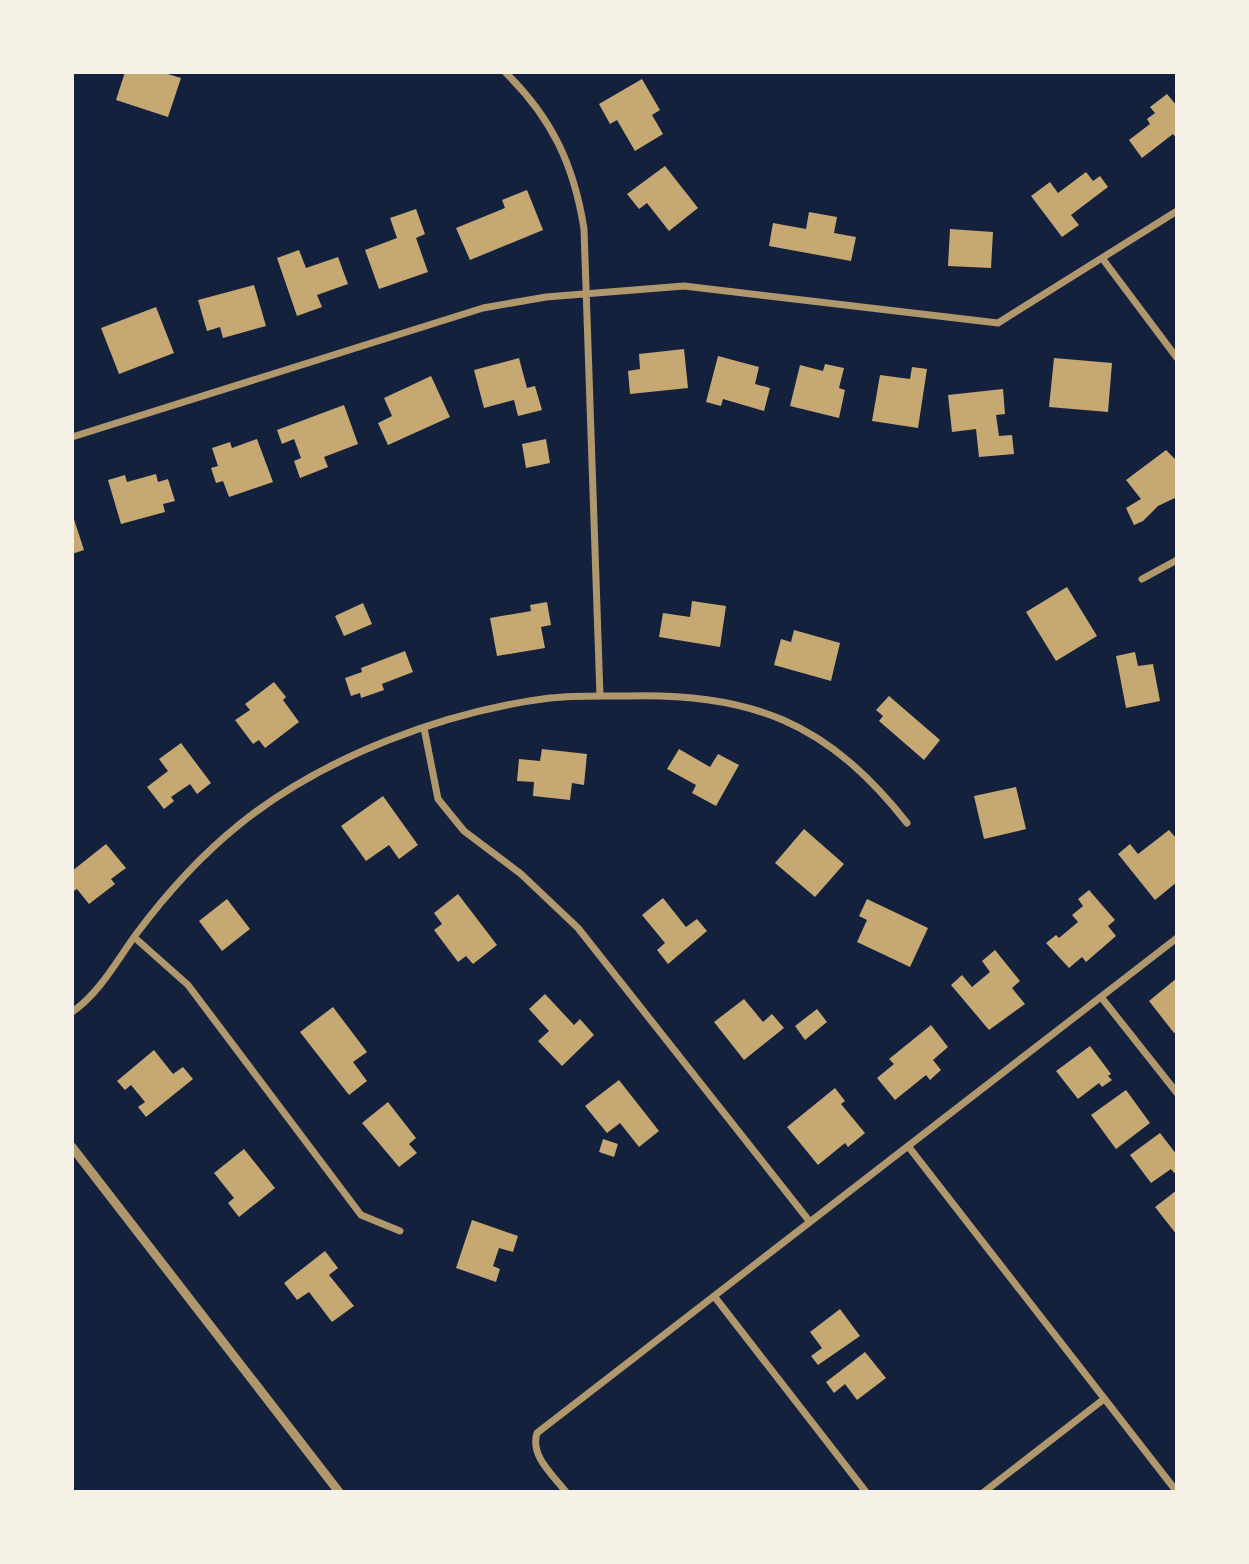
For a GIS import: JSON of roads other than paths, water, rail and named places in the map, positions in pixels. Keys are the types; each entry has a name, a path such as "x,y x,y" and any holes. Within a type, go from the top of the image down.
{"street":[{"path":"505,72 543,117 569,165 582,216 588,293 600,696"},
{"path":"72,437 483,308 546,297 684,286 998,323 1177,211"},
{"path":"1102,258 1177,358"},
{"path":"1142,579 1177,560"},
{"path":"72,1012 110,973 162,900 197,862 286,790 355,754 424,728 512,705 548,699 660,695 729,702 784,721 839,752 876,784 907,823"},
{"path":"424,728 438,799 464,831 521,874 578,928 810,1222"},
{"path":"134,937 188,985 361,1215 400,1231"},
{"path":"566,1492 537,1454 534,1444 537,1433 1177,938"},
{"path":"1101,997 1177,1093"},
{"path":"908,1146 1177,1492"},
{"path":"72,1147 339,1492"},
{"path":"714,1296 866,1492"},
{"path":"984,1492 1104,1399"}]}
